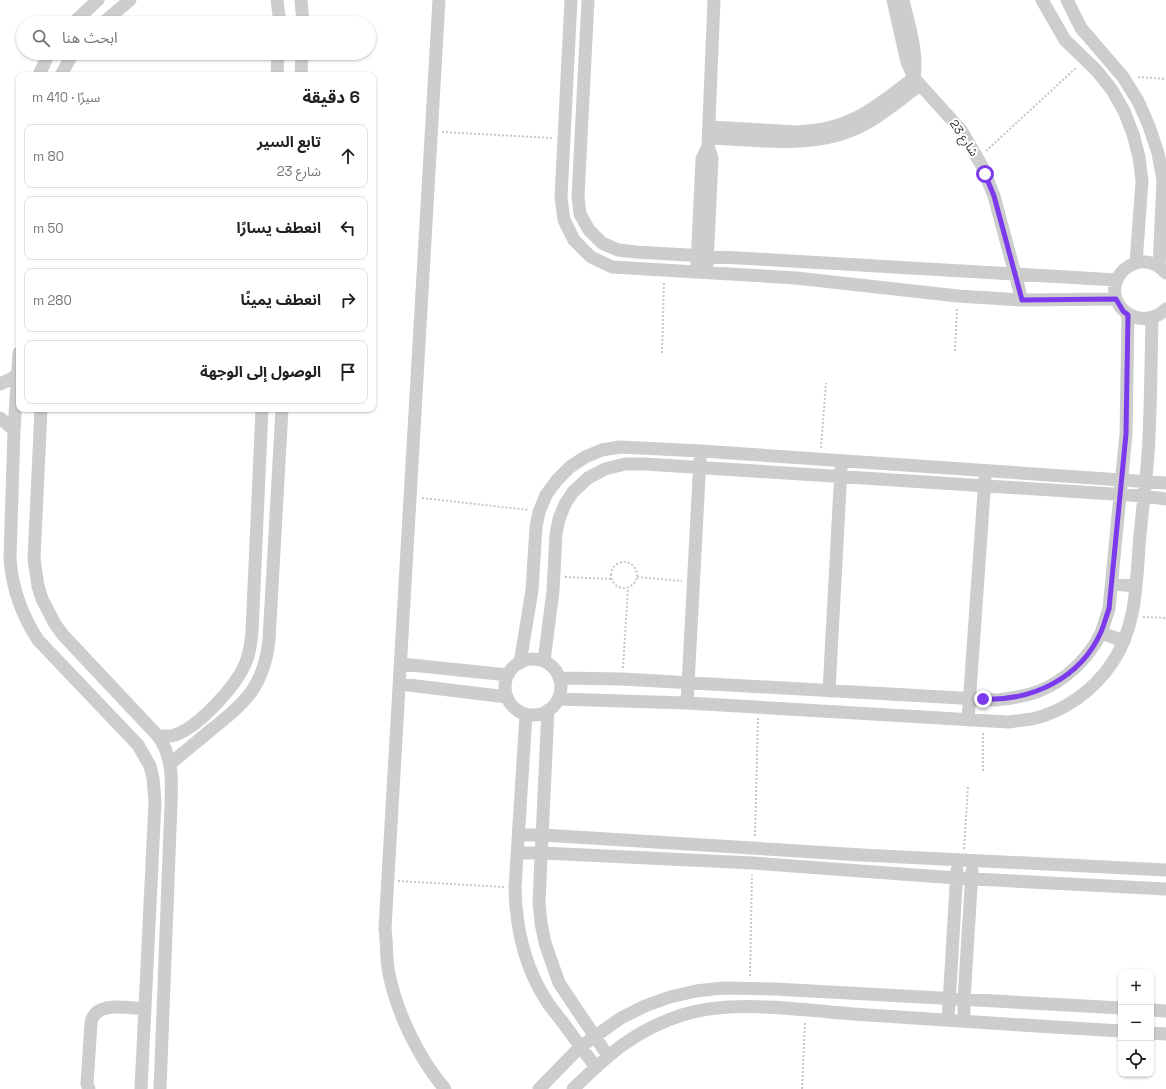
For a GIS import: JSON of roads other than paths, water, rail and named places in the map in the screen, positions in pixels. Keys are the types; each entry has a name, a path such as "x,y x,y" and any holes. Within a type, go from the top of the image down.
{"street":[{"path":"81,16 98,0"},
{"path":"111,16 130,0"},
{"path":"277,0 279,16"},
{"path":"301,0 302,16"},
{"path":"439,0 389,880 385,928 389,974 401,1013 417,1048 437,1080 445,1089"},
{"path":"571,0 561,197 564,220 574,240 591,257 612,266 796,278 958,296 1022,300 1116,299"},
{"path":"588,0 578,196 580,214 588,230 602,243 618,250 1117,280"},
{"path":"701,273 712,158 709,137 714,0"},
{"path":"893,0 907,62 917,82"},
{"path":"903,0 915,55 917,82"},
{"path":"1042,0 1065,40 1097,71 1115,96 1124,111 1133,134 1142,181 1136,263"},
{"path":"1067,0 1081,28 1123,77 1138,100 1158,153 1163,180 1163,270 1150,263 1136,263 1124,269 1117,280 1115,288 1116,299 1123,311 1128,315 1140,319 1152,318 1166,309"},
{"path":"40,72 46,60"},
{"path":"63,72 69,60"},
{"path":"277,72 278,60"},
{"path":"301,72 302,60"},
{"path":"709,137 822,130 859,117 917,82"},
{"name":"شارع 23","path":"917,82 961,130 978,159 994,196 1022,300"},
{"path":"559,678 622,679 996,700 1018,697 1039,691 1058,681 1075,668 1090,651 1101,632 1109,609 1126,434 1128,315"},
{"path":"558,698 687,703 1008,722 1033,719 1056,711 1078,698 1097,682 1112,663 1124,642 1132,617 1146,481 1149,435 1152,318"},
{"path":"0,384 16,375"},
{"path":"16,402 10,558 12,581 18,603 30,628 38,640 138,745 150,766 153,778 155,802 141,1089"},
{"path":"41,412 34,559 35,572 42,598 63,636 158,736 168,755 170,764 172,780 160,1089"},
{"path":"158,736 172,736 202,718 220,700 241,674 250,651 262,412"},
{"path":"170,764 242,705 257,684 265,662 269,640 282,412"},
{"path":"0,418 14,430"},
{"path":"520,663 532,590 536,527 539,512 546,495 557,480 570,467 580,460 602,450 620,447 700,451 1166,483"},
{"path":"687,703 700,451"},
{"path":"830,691 842,460"},
{"path":"544,661 553,591 556,534 559,519 565,504 573,492 588,478 605,469 625,464 700,467 1144,496 1166,499"},
{"path":"968,720 985,470"},
{"path":"1112,584 1136,586"},
{"path":"1101,632 1124,642"},
{"path":"536,659 544,661 554,669 559,678 560,692 558,698 554,705 548,710 534,715 526,714 511,704 507,697 505,689 508,675 513,668 520,663 536,659"},
{"path":"401,664 508,675"},
{"path":"400,684 507,697"},
{"path":"880,715 881,694"},
{"path":"548,710 539,902 541,923 545,943 559,984 608,1056"},
{"path":"526,714 515,888 515,908 518,929 522,948 529,968 548,1004 596,1067"},
{"path":"519,835 543,835 965,860 1166,870"},
{"path":"518,853 753,863 971,879 1166,888"},
{"path":"948,1020 956,878 965,860"},
{"path":"964,1021 971,879 965,860"},
{"path":"539,1089 580,1047 593,1036 621,1018 645,1006 670,997 696,991 722,988 749,988 1118,1008"},
{"path":"89,1089 87,1084 91,1023 93,1015 98,1010 105,1007 146,1008"},
{"path":"573,1089 608,1056 626,1042 653,1026 683,1015 714,1008 775,1008 1118,1031"},
{"path":"1154,1010 1166,1011"},
{"path":"1154,1033 1166,1034"}]}
